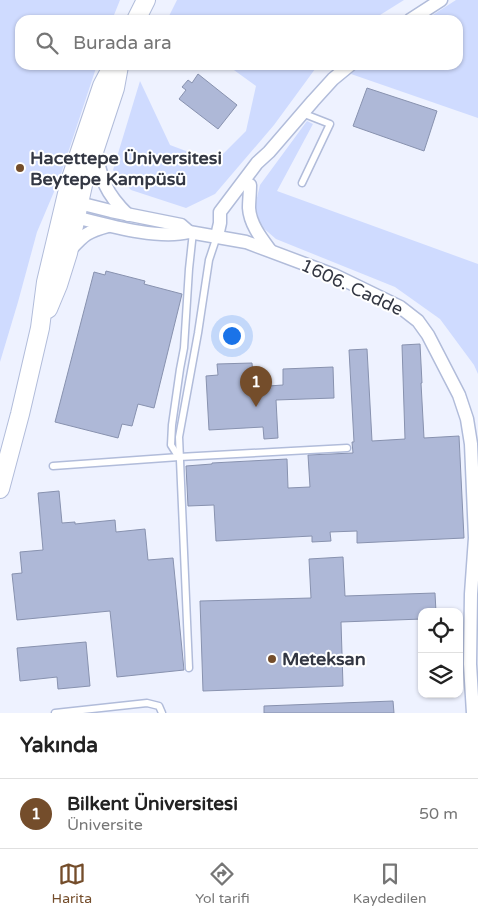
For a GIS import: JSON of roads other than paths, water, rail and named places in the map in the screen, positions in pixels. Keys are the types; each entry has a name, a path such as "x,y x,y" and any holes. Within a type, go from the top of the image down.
{"main road":[{"path":"138,15 146,0"},
{"path":"40,328 58,285 68,253 70,209 78,157 102,86 111,70"},
{"path":"0,489 40,328 46,282 70,209 96,147 115,88 118,70"}],"street":[{"path":"418,15 441,0"},
{"path":"217,236 220,212 257,163 269,152 333,79 344,70"},
{"path":"96,147 104,184 128,215"},
{"path":"220,222 228,215 264,167 269,152"},
{"path":"250,185 249,209 251,218 257,232 270,250"},
{"path":"70,209 128,215 181,224 191,232"},
{"path":"70,209 110,225 136,231 171,234 191,232"},
{"path":"68,253 88,232 110,225"},
{"name":"1606. Cadde","path":"191,232 246,242 334,276 400,307 418,321 428,335 459,394 467,419 471,444 475,538 470,664 473,713"}],"lane":[{"path":"302,113 330,124 302,183"},
{"path":"179,457 171,445 172,425 184,348 191,232"},
{"path":"189,668 179,437 198,333 208,260 217,236"},
{"path":"53,466 347,448"},
{"path":"55,713 147,703 159,706 162,713"}],"place":[{"name":"Hacettepe Üniversitesi Beytepe Kampüsü","path":"20,168"},
{"name":"Bilkent Üniversitesi","path":"256,407"},
{"name":"Meteksan","path":"272,659"}]}
